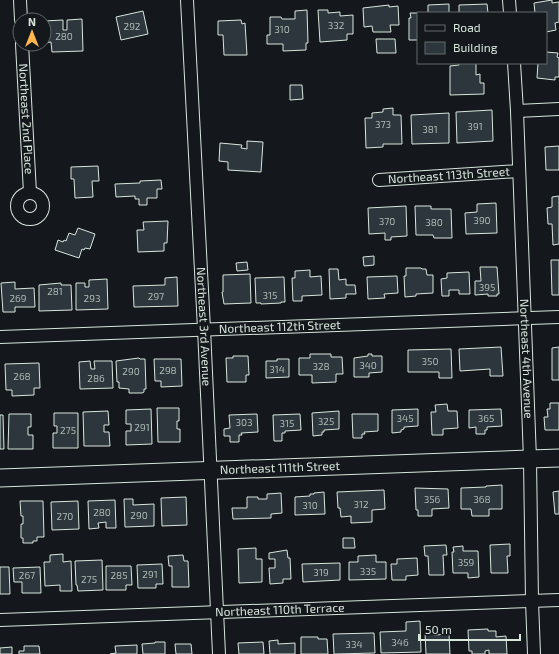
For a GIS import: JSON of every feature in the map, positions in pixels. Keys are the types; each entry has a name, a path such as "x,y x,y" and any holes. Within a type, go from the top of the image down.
{"street":[{"path":"20,0 21,12"},
{"name":"Northeast 3rd Avenue","path":"187,0 219,654"},
{"path":"509,0 510,12"},
{"name":"Northeast 2nd Place","path":"22,52 30,193"},
{"name":"Northeast 4th Avenue","path":"514,64 530,458 534,654"},
{"path":"517,111 559,109"},
{"name":"Northeast 113th Street","path":"379,180 519,171"},
{"name":"Northeast 112th Street","path":"0,337 559,317"},
{"name":"Northeast 111th Street","path":"0,478 559,458"},
{"name":"Northeast 110th Terrace","path":"0,620 559,600"}],"building":[{"path":"552,0 552,3 559,2 559,22 555,23 556,30 547,32 547,12 535,12 534,3"},
{"path":"449,4 449,12 428,12 428,5"},
{"path":"487,4 488,12 459,12 459,5"},
{"path":"389,5 389,7 398,6 399,25 390,25 391,32 373,32 372,26 364,27 363,8"},
{"path":"307,10 308,43 306,43 306,50 283,51 283,44 267,44 267,35 270,35 270,17 295,19 295,11"},
{"path":"318,10 328,10 328,13 340,12 340,16 353,15 353,34 347,34 347,40 320,42"},
{"path":"143,11 148,34 121,40 116,17"},
{"path":"410,13 417,13 417,40 409,40"},
{"path":"82,19 83,51 52,52 52,21 63,20 63,30 67,30 67,20"},
{"path":"241,20 242,24 245,23 247,55 224,55 223,35 218,35 218,21"},
{"path":"376,39 395,39 396,53 377,53"},
{"path":"547,52 558,53 559,77 555,77 555,80 537,78 538,64 547,64"},
{"path":"476,64 476,75 480,74 480,83 484,83 484,94 450,95 450,66"},
{"path":"290,85 302,85 303,99 290,100"},
{"path":"393,108 393,115 401,115 402,144 383,144 383,147 366,148 365,118 372,118 372,113 383,112 383,109"},
{"path":"492,110 493,141 457,143 456,112"},
{"path":"449,113 449,143 412,144 411,115"},
{"path":"247,141 263,142 261,172 228,170 228,162 219,161 220,143 242,145 241,148 247,149"},
{"path":"559,146 559,170 546,170 545,147"},
{"path":"98,166 99,181 92,181 93,197 75,198 74,179 71,179 71,167"},
{"path":"161,180 162,189 157,189 157,198 147,198 147,205 139,205 139,199 135,199 135,196 116,197 115,184"},
{"path":"559,196 559,244 553,245 552,224 548,224 547,208 552,207 552,197"},
{"path":"496,203 497,233 466,234 465,213 477,212 477,204"},
{"path":"406,206 407,236 391,237 391,240 385,240 385,233 369,234 368,208"},
{"path":"415,206 431,206 431,209 451,209 452,238 434,238 433,235 416,235"},
{"path":"168,221 167,243 164,243 164,251 138,252 137,230 144,230 143,222"},
{"path":"78,228 95,234 90,249 82,249 79,258 55,250 58,240 63,242 64,240 66,241 69,233 75,235"},
{"path":"374,256 374,265 364,266 363,257"},
{"path":"551,260 559,260 559,295 552,295"},
{"path":"247,262 248,270 237,271 236,263"},
{"path":"480,267 497,267 499,294 497,294 497,296 488,296 488,294 475,295 475,281 481,281"},
{"path":"406,268 426,269 427,275 433,275 433,293 416,294 416,296 405,297 404,276 406,276"},
{"path":"329,269 338,269 339,280 346,279 346,285 355,285 356,294 346,294 346,298 330,299"},
{"path":"310,270 310,277 321,276 322,295 302,296 302,301 293,301 292,278 295,278 295,271"},
{"path":"469,272 470,294 459,294 459,290 449,290 449,296 442,296 441,279 447,278 447,273"},
{"path":"250,274 251,303 224,304 222,292 223,275"},
{"path":"397,276 398,293 384,294 385,298 368,299 367,277"},
{"path":"177,277 178,306 134,307 133,286 165,285 165,278"},
{"path":"284,277 285,302 256,303 255,278"},
{"path":"107,279 108,309 76,310 76,283 85,283 85,287 89,287 89,280"},
{"path":"15,282 15,289 34,288 35,307 15,307 15,312 3,312 1,283"},
{"path":"61,283 61,285 71,285 72,310 39,311 39,285"},
{"path":"501,347 503,376 490,376 490,369 460,371 459,349"},
{"path":"559,347 559,380 552,380 552,348"},
{"path":"451,349 452,378 439,378 439,372 408,372 408,350"},
{"path":"310,354 331,354 331,357 342,357 343,374 336,374 336,382 312,383 312,375 299,375 299,358 310,358"},
{"path":"368,354 372,354 372,356 382,356 382,372 369,373 369,377 354,377 354,358 368,356"},
{"path":"233,356 248,356 249,375 246,375 246,382 227,382 226,358 233,358"},
{"path":"139,358 145,359 146,389 144,389 144,392 142,393 129,393 129,389 119,388 119,382 117,382 116,361"},
{"path":"154,359 181,359 182,386 161,387 161,381 155,381"},
{"path":"277,359 289,359 289,377 266,378 266,361 277,361"},
{"path":"90,361 91,369 95,369 94,361 112,361 113,388 80,389 79,362"},
{"path":"39,363 40,388 34,388 34,395 12,396 12,390 6,390 5,364"},
{"path":"550,403 559,403 559,430 545,430 544,417 548,417 547,409 550,409"},
{"path":"447,404 448,411 457,411 458,428 443,429 443,435 432,435 431,412 436,412 435,405"},
{"path":"157,408 179,408 179,421 177,421 177,429 180,429 180,442 158,442"},
{"path":"151,409 152,444 126,445 126,431 131,431 131,424 126,424 126,410"},
{"path":"418,409 418,426 404,427 401,432 392,433 392,410"},
{"path":"501,409 502,426 487,427 485,434 476,434 476,427 469,428 469,410"},
{"path":"108,411 109,425 104,425 104,432 109,432 110,446 84,446 83,412"},
{"path":"339,411 339,429 324,430 322,435 313,436 312,413"},
{"path":"54,413 78,413 78,448 53,448 53,433 57,433 57,426 54,426"},
{"path":"9,414 31,414 31,427 28,427 28,435 33,435 33,449 8,449"},
{"path":"257,414 258,432 241,433 242,435 239,435 239,442 230,442 230,436 224,436 224,429 230,428 229,415"},
{"path":"300,414 301,430 285,431 285,433 282,433 282,441 274,441 273,415"},
{"path":"352,414 378,414 378,431 364,432 365,434 362,434 362,438 353,438"},
{"path":"0,415 3,415 4,449 0,449"},
{"path":"502,485 502,509 489,509 489,516 472,516 471,509 461,509 461,488"},
{"path":"415,488 448,489 449,508 432,509 432,516 418,516 418,510 416,510"},
{"path":"384,490 385,509 372,510 372,522 351,523 351,516 341,517 340,508 338,508 337,492"},
{"path":"559,491 559,514 555,514 553,492"},
{"path":"324,492 325,514 295,515 295,497 310,496 310,494"},
{"path":"281,493 282,513 271,514 271,518 233,519 232,508 247,508 247,497 267,499 267,494"},
{"path":"186,497 187,525 162,526 161,498"},
{"path":"124,499 133,499 133,505 154,504 154,526 125,527"},
{"path":"115,500 116,528 106,528 106,522 98,523 99,528 89,529 88,501"},
{"path":"20,501 43,501 44,537 37,537 37,541 33,541 33,543 23,543 23,538 21,538 21,524 23,524 23,516 21,516"},
{"path":"78,501 79,529 52,530 51,502"},
{"path":"343,538 354,538 355,548 343,548"},
{"path":"510,544 510,556 507,556 508,573 491,573 490,545"},
{"path":"446,545 447,555 443,555 444,575 429,575 428,556 425,556 424,546"},
{"path":"463,546 463,551 478,551 479,577 468,578 468,573 453,573 453,547"},
{"path":"256,548 256,559 262,559 262,582 239,583 238,549"},
{"path":"287,550 288,558 290,558 291,579 283,579 283,583 270,584 269,568 275,568 275,559 269,559 269,553"},
{"path":"63,554 63,562 71,561 72,591 60,591 60,585 45,586 44,562 50,562 50,555"},
{"path":"183,555 184,561 188,561 189,587 172,587 172,566 169,566 168,556"},
{"path":"376,555 376,562 386,562 386,579 349,580 349,562 358,562 358,556"},
{"path":"417,558 418,575 406,576 406,580 392,580 391,564 397,564 397,559"},
{"path":"102,560 103,590 78,591 76,585 75,561"},
{"path":"340,563 340,580 303,582 302,564"},
{"path":"162,564 163,584 156,584 156,588 138,588 137,565"},
{"path":"106,566 131,566 132,585 126,585 126,590 106,590"},
{"path":"0,567 9,567 10,594 0,594"},
{"path":"40,567 41,593 22,593 22,582 14,582 13,568"},
{"path":"420,621 421,652 381,653 380,632 406,631 406,622"},
{"path":"488,629 488,631 496,631 496,637 506,636 507,654 489,654 489,650 485,651 485,654 472,654 472,651 469,651 468,630"},
{"path":"434,632 434,635 449,634 450,654 426,654 425,633"},
{"path":"374,633 375,653 334,654 333,634"},
{"path":"301,637 318,637 318,639 327,639 328,654 301,654"},
{"path":"278,640 278,644 295,643 295,654 270,654 269,641"},
{"path":"165,642 165,654 143,654 142,644"},
{"path":"263,642 264,654 239,654 238,643"},
{"path":"175,644 191,644 192,654 176,654"},
{"path":"137,645 137,654 110,654 116,653 115,646"},
{"path":"24,646 39,646 40,654 19,654 19,651 24,651"},
{"path":"12,647 12,654 0,654 0,648"}]}
